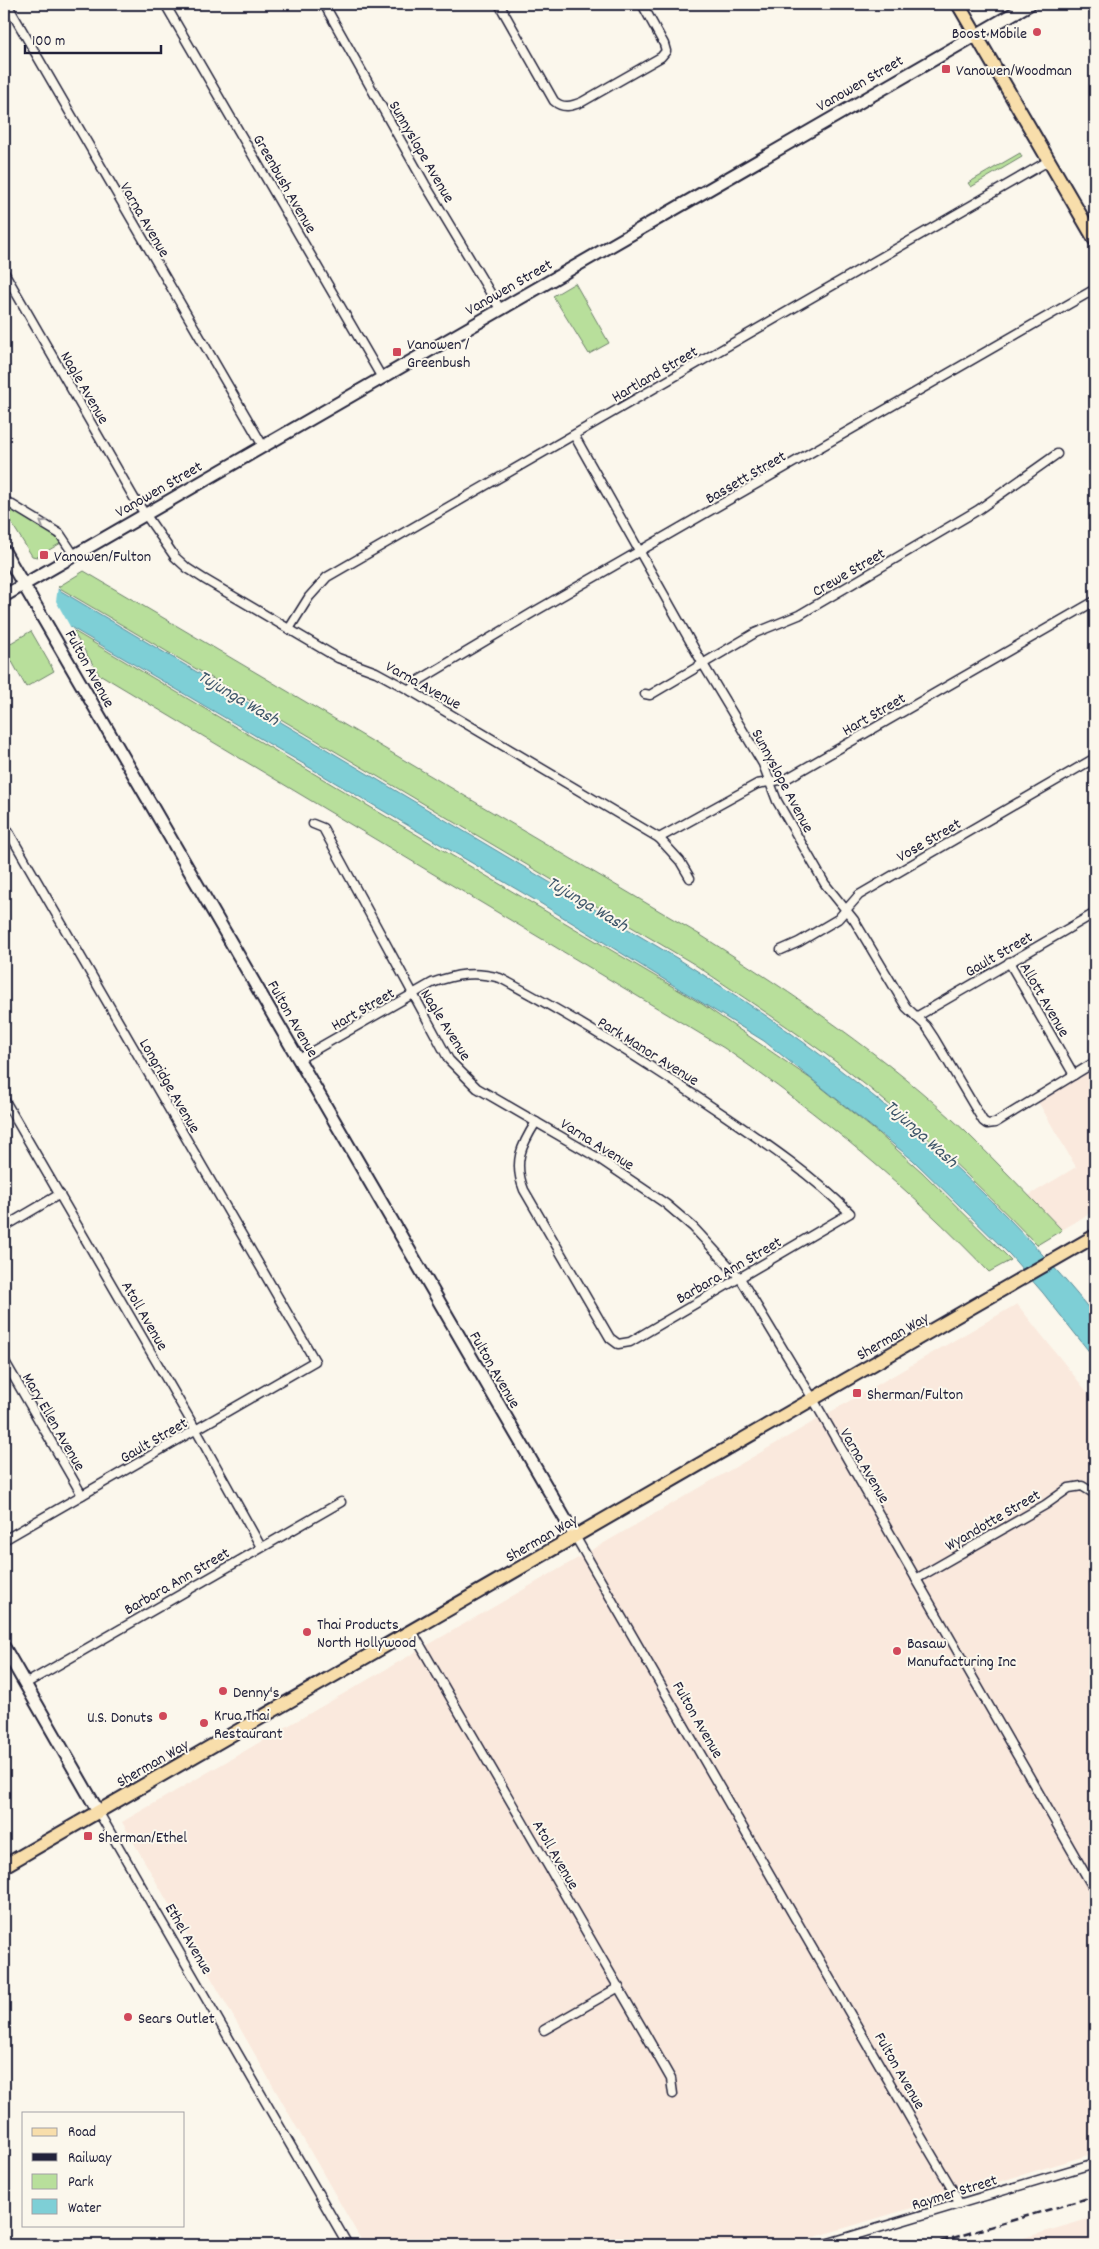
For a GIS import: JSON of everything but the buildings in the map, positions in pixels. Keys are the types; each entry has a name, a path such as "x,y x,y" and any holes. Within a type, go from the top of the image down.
{"main road":[{"path":"958,4 1095,240"},
{"name":"Sherman Way","path":"4,1866 1095,1236"}],"street":[{"name":"Varna Avenue","path":"7,4 263,446"},
{"name":"Greenbush Avenue","path":"165,4 382,378"},
{"name":"Sunnyslope Avenue","path":"324,4 425,184 500,309"},
{"path":"498,4 554,101 559,105 569,106 582,102 661,57 666,51 643,4"},
{"name":"Vanowen Street","path":"6,594 1030,4"},
{"name":"Hartland Street","path":"289,629 309,597 327,578 1050,160"},
{"name":"Nagle Avenue","path":"4,272 146,515"},
{"name":"Bassett Street","path":"411,691 418,681 532,613 1095,289"},
{"name":"Sunnyslope Avenue","path":"574,435 703,664 763,764 777,801 826,884 846,909 903,1003 926,1026 934,1038 982,1121 987,1124 996,1123 1074,1075"},
{"name":"Crewe Street","path":"645,694 650,695 755,633 799,615 978,510 1057,454"},
{"path":"4,500 60,534 74,555"},
{"name":"Varna Avenue","path":"146,515 167,546 187,568 338,658 376,672 411,691 659,838 680,860 690,878"},
{"name":"Fulton Avenue","path":"5,554 575,1536 898,2099 955,2194 959,2204"},
{"name":"Hart Street","path":"659,838 757,784 786,779 1095,601"},
{"name":"Vose Street","path":"781,950 799,942 838,919 859,895 1095,758"},
{"name":"Longridge Avenue","path":"4,824 315,1361"},
{"name":"Nagle Avenue","path":"313,824 322,828 449,1060 477,1088 536,1122"},
{"name":"Gault Street","path":"916,1017 1095,913"},
{"name":"Allott Avenue","path":"1009,962 1074,1075"},
{"name":"Park Manor Avenue","path":"412,995 432,983 452,976 485,974 500,978 582,1024 676,1081 766,1143 850,1212"},
{"name":"Hart Street","path":"299,1060 412,995"},
{"path":"1074,1075 1095,1062"},
{"name":"Atoll Avenue","path":"4,1099 196,1430 261,1547"},
{"name":"Varna Avenue","path":"536,1122 598,1158 666,1204 693,1227 740,1278 813,1398 1095,1891"},
{"name":"Barbara Ann Street","path":"536,1122 521,1150 518,1167 524,1190 610,1338 618,1344 630,1342 850,1212"},
{"path":"4,1227 60,1194"},
{"name":"Mary Ellen Avenue","path":"4,1360 82,1495"},
{"name":"Gault Street","path":"4,1540 315,1361"},
{"name":"Wyandotte Street","path":"916,1579 1046,1505 1069,1488 1082,1486 1095,1494"},
{"name":"Barbara Ann Street","path":"25,1684 341,1502"},
{"name":"Atoll Avenue","path":"412,1631 671,2079 673,2094"},
{"name":"Ethel Avenue","path":"4,1647 348,2245"},
{"path":"544,2030 619,1987"},
{"name":"Raymer Street","path":"822,2245 1095,2164"}],"shaded area":[{"path":"1095,1067 1095,1210 1062,1230 1028,1196 1076,1167 1037,1100"},
{"path":"1017,1304 1095,1402 1095,2153 788,2245 364,2245 122,1822"},
{"path":"1095,2217 1095,2245 1000,2245"}],"green space":[{"path":"1020,153 1022,157 971,187 968,183"},
{"path":"575,283 609,343 589,354 553,296"},
{"path":"5,505 49,531 61,543 37,557 32,556 4,511"},
{"path":"84,571 702,936 771,981 872,1052 936,1104 1062,1230 1037,1245 967,1175 895,1109 826,1054 751,1002 694,964 58,587"},
{"path":"72,630 702,1004 811,1079 878,1133 922,1172 1011,1260 989,1272 927,1210 829,1125 724,1048 100,676"},
{"path":"31,631 54,671 26,687 4,647"}],"water":[{"path":"4,557 680,960 788,1031 912,1128 989,1199 1026,1237 1095,1316 1095,1359 1043,1293 1010,1255 913,1160 764,1041 540,903 4,588"}],"pier":[{"path":"4,555 58,587 56,601 72,630 4,590"}],"railway":[{"path":"929,2245 1095,2196"}],"place":[{"name":"Boost Mobile","path":"1037,32"},
{"name":"Vanowen/Woodman","path":"946,69"},
{"name":"Vanowen / Greenbush","path":"397,352"},
{"name":"Vanowen/Fulton","path":"44,555"},
{"name":"Sherman/Fulton","path":"857,1393"},
{"name":"Thai Products North Hollywood","path":"307,1632"},
{"name":"Basaw Manufacturing Inc","path":"897,1651"},
{"name":"Denny's","path":"223,1691"},
{"name":"U.S. Donuts","path":"163,1716"},
{"name":"Krua Thai Restaurant","path":"204,1723"},
{"name":"Sherman/Ethel","path":"88,1836"},
{"name":"Sears Outlet","path":"128,2017"}],"water label":[{"name":"Tujunga Wash","path":"239,697"},
{"name":"Tujunga Wash","path":"588,903"},
{"name":"Tujunga Wash","path":"922,1133"}]}
